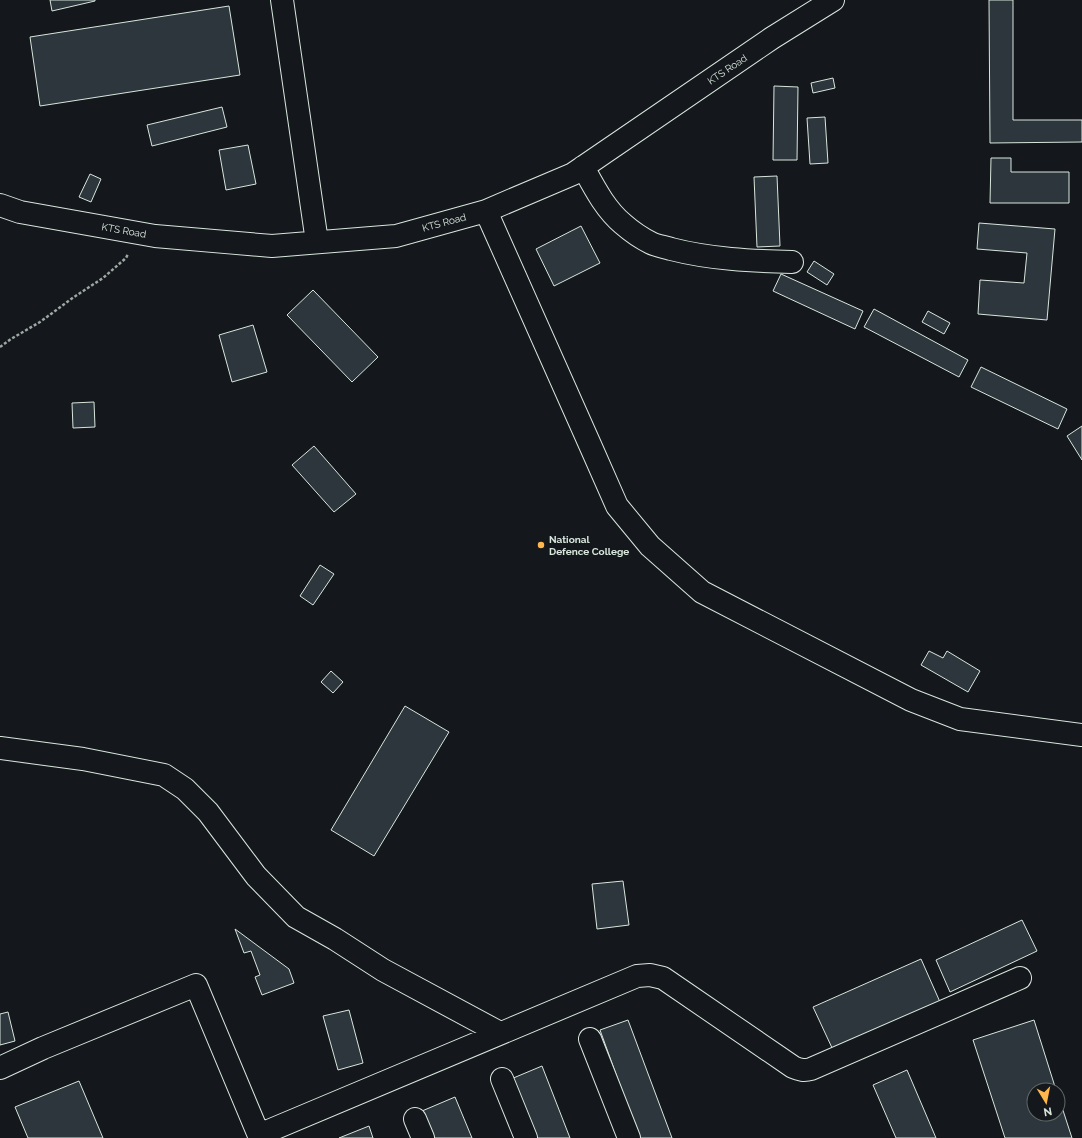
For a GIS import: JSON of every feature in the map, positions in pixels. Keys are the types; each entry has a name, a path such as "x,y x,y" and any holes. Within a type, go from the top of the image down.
{"street":[{"path":"282,0 317,242"},
{"name":"KTS Road","path":"0,205 20,212 141,234 272,246 396,236 486,211 573,174 772,38 833,0"},
{"path":"583,167 604,203 622,224 652,244 682,252 706,256 751,261 792,262"},
{"path":"486,211 617,506 650,546 702,592 911,700 960,720 1082,735"},
{"path":"0,748 83,759 164,775 185,789 208,812 256,876 296,917 383,970 500,1034"},
{"path":"0,1068 43,1048 196,985 260,1137 637,976 650,975 664,978 799,1070 811,1069 1020,978"},
{"path":"590,1039 629,1138"},
{"path":"502,1079 526,1138"}],"path":[{"path":"0,347 40,322 103,278 126,258 141,234"}],"building":[{"path":"50,0 95,0 95,1 52,11"},
{"path":"989,0 1013,0 1013,120 1082,120 1082,142 990,143"},
{"path":"229,6 240,75 40,106 30,37"},
{"path":"833,78 835,88 813,93 811,83"},
{"path":"774,86 798,87 797,160 773,160"},
{"path":"222,107 227,127 152,146 147,125"},
{"path":"825,117 828,163 810,164 807,118"},
{"path":"248,145 256,184 226,190 219,150"},
{"path":"991,158 1011,158 1011,172 1069,172 1069,203 990,203"},
{"path":"90,174 101,179 91,202 79,197"},
{"path":"777,176 780,246 757,247 754,177"},
{"path":"979,223 1055,229 1047,320 978,314 980,280 1024,283 1027,253 977,249"},
{"path":"581,226 600,263 554,286 536,249"},
{"path":"814,261 834,274 827,285 807,272"},
{"path":"781,274 863,311 855,329 773,291"},
{"path":"313,290 378,357 352,382 287,315"},
{"path":"874,309 968,360 959,377 864,327"},
{"path":"928,311 950,323 944,334 922,322"},
{"path":"253,325 267,372 232,382 219,335"},
{"path":"981,367 1067,409 1058,429 971,387"},
{"path":"94,402 95,427 73,428 72,403"},
{"path":"1082,426 1082,460 1067,436"},
{"path":"314,446 356,494 334,512 292,465"},
{"path":"320,565 334,574 313,605 300,596"},
{"path":"929,651 943,658 947,651 980,671 968,692 921,665"},
{"path":"331,671 343,682 333,693 321,682"},
{"path":"405,706 449,732 374,856 331,830"},
{"path":"623,881 629,925 597,929 592,884"},
{"path":"1022,920 1037,951 950,992 936,960"},
{"path":"235,929 289,969 294,983 262,995 255,977 260,975 251,951 244,953"},
{"path":"921,959 940,1002 833,1050 813,1007"},
{"path":"349,1010 363,1063 338,1070 323,1016"},
{"path":"8,1012 15,1041 0,1045 0,1014"},
{"path":"628,1020 672,1138 639,1138 600,1030"},
{"path":"1034,1020 1053,1082 1026,1082 1026,1122 1066,1122 1066,1120 1072,1138 1005,1138 973,1040"},
{"path":"542,1066 570,1138 536,1138 511,1079"},
{"path":"907,1070 936,1138 896,1138 873,1085"},
{"path":"79,1081 103,1138 28,1138 15,1107"},
{"path":"455,1097 472,1138 434,1138 422,1111"},
{"path":"369,1126 373,1138 339,1138"}],"place":[{"name":"National Defence College","path":"541,545"}]}
